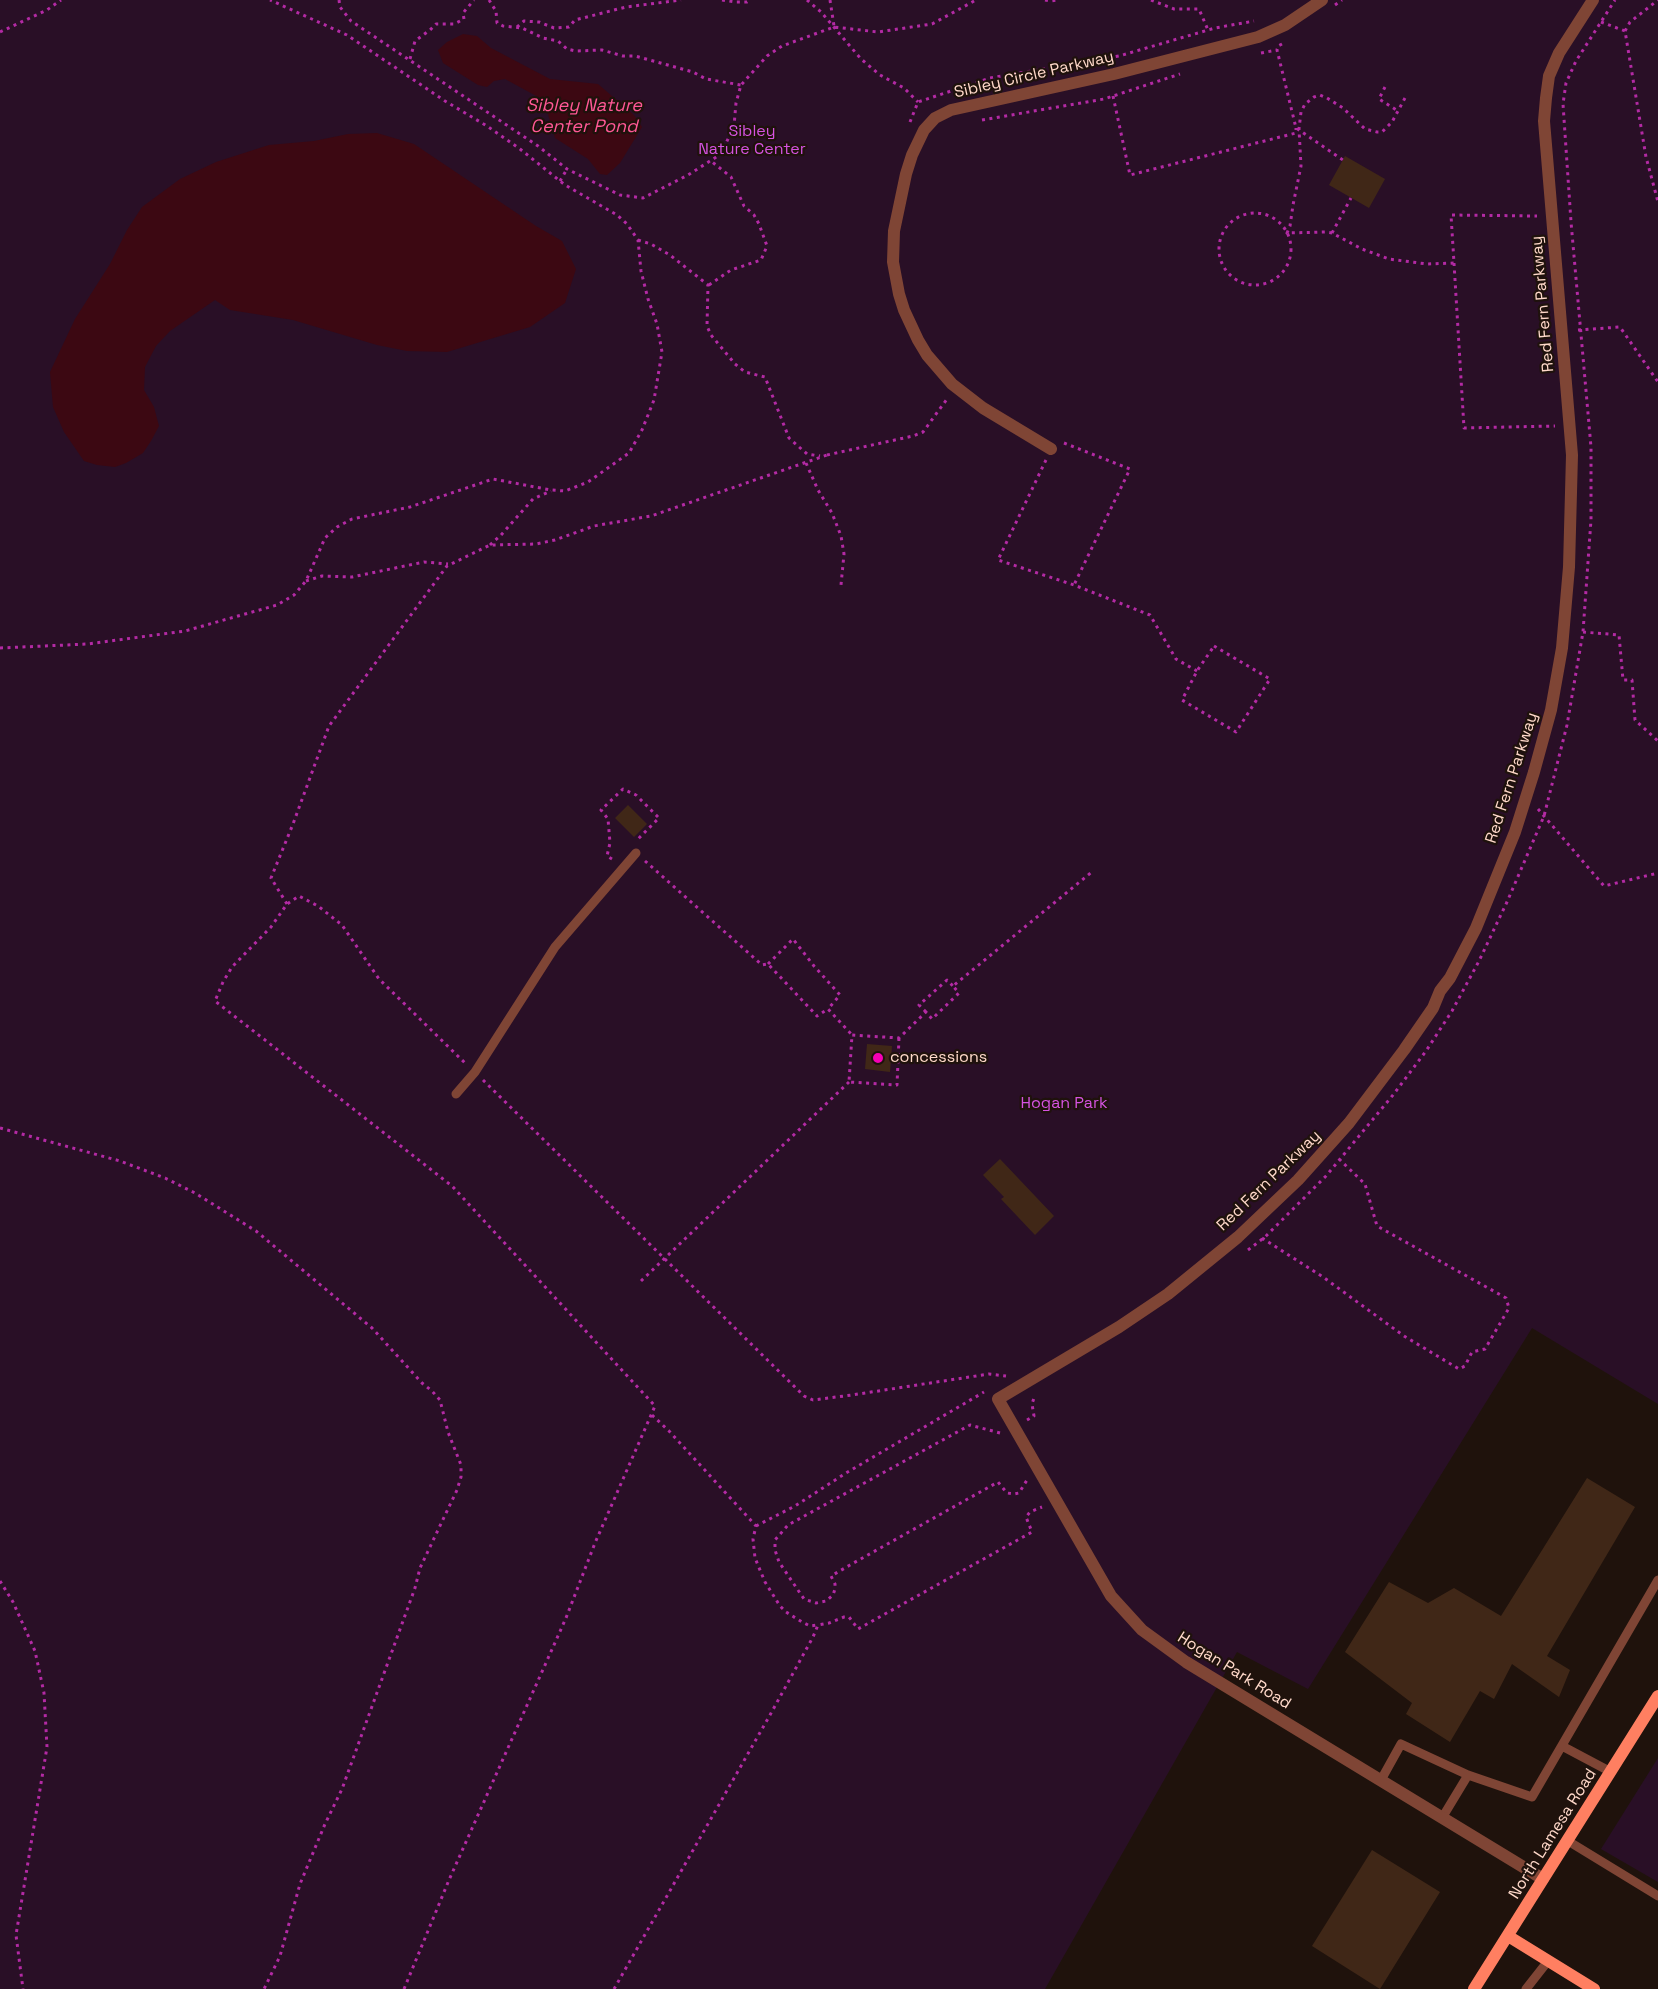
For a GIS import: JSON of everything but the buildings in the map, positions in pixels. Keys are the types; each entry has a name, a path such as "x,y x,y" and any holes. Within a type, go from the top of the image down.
{"main road":[{"name":"North Lamesa Road","path":"1474,1989 1658,1696"},
{"path":"1508,1936 1593,1989"}],"street":[{"name":"Sibley Circle Parkway","path":"1051,449 983,408 952,384 927,355 904,310 893,262 894,231 906,174 924,130 935,118 951,110 1114,74 1258,37 1285,25 1322,0"},
{"name":"Red Fern Parkway","path":"998,1399 1132,1319 1168,1294 1248,1227 1298,1180 1349,1123 1404,1050 1433,1008 1440,991 1450,978 1476,928 1527,797 1551,710 1562,648 1568,584 1572,455 1544,121 1545,98 1549,76 1559,53 1593,0"},
{"name":"Hogan Park Road","path":"998,1399 1111,1596 1142,1630 1186,1662 1544,1879"}],"lane":[{"path":"456,1094 475,1072 555,947 632,850"},
{"path":"1381,1780 1401,1744 1468,1775 1532,1797 1658,1580"},
{"path":"1562,1746 1611,1772"},
{"path":"1442,1818 1468,1775"},
{"path":"1568,1841 1658,1896"},
{"path":"1526,1989 1548,1961"}],"path":[{"path":"0,32 47,10 61,0"},
{"path":"0,648 88,644 186,631 277,605 294,595 306,581 324,538 337,527 352,519 410,507 493,479 565,491 588,482 628,453 642,430 654,400 662,352 657,324 641,271 638,240 627,224 617,214 560,181 487,126 347,35 270,0"},
{"path":"339,0 340,7 351,21 538,146 567,169 620,195 643,198 721,154 734,126 737,96 741,85 766,56 782,45 834,27 878,32 932,24 976,0"},
{"path":"410,59 415,40 436,24 454,24 464,19 463,13 474,0"},
{"path":"489,0 496,11 497,22 502,26 517,27 543,38 558,41 567,50 602,50 623,56 635,56 693,72 706,79 741,85"},
{"path":"517,27 524,21 539,22 554,28 569,27 575,20 614,10 681,0"},
{"path":"722,0 747,2 750,0"},
{"path":"807,0 821,12 861,59 880,75 904,88 918,102"},
{"path":"830,0 834,27"},
{"path":"1045,0 1050,2 1058,0"},
{"path":"1150,0 1174,9 1199,9 1208,30"},
{"path":"1334,6 1342,0"},
{"path":"1245,1252 1340,1160 1394,1095 1452,1011 1508,902 1544,816 1567,725 1583,632 1591,520 1591,447 1563,104 1566,83 1576,61 1615,0"},
{"path":"1658,0 1630,22 1625,31 1646,157 1658,202"},
{"path":"918,102 990,78 1119,56 1208,30 1260,19"},
{"path":"1600,22 1625,31"},
{"path":"1287,233 1276,219 1255,213 1244,215 1226,227 1221,237 1220,259 1233,278 1254,285 1266,284 1276,278 1284,270 1289,260 1291,249 1287,233 1301,166 1297,128 1277,50 1278,46 1289,40"},
{"path":"1255,54 1277,50"},
{"path":"980,120 1104,99 1184,73"},
{"path":"1385,87 1379,99 1398,111"},
{"path":"1113,96 1130,175 1296,133 1305,104 1320,95 1335,102 1371,132 1382,132 1392,123 1405,98"},
{"path":"908,128 918,102"},
{"path":"1297,128 1343,160"},
{"path":"708,285 731,270 761,260 767,246 759,224 742,202 731,177 711,161"},
{"path":"560,181 567,169"},
{"path":"1332,233 1351,198"},
{"path":"1539,208 1540,218 1451,215 1464,428 1555,426 1555,432"},
{"path":"1287,233 1332,233 1362,249 1389,259 1427,264 1454,263"},
{"path":"638,240 651,244 670,255 708,285"},
{"path":"708,285 707,326 711,335 735,364 745,372 765,377 784,429 789,438 807,454 827,455 913,436 923,432 949,397 955,401"},
{"path":"1562,331 1620,327 1658,382"},
{"path":"1074,585 1130,469 1051,449 998,560 1074,585 1150,615 1176,659 1197,671"},
{"path":"306,581 322,576 352,577 424,562 447,565 490,545 536,544 555,540 594,526 651,516 827,455"},
{"path":"806,463 818,490 832,513 841,536 844,554 841,585"},
{"path":"287,904 271,878 330,726 447,566 490,545 532,499 551,490"},
{"path":"1583,632 1619,635 1623,680 1632,680 1635,720 1658,741"},
{"path":"1214,646 1270,679 1236,732 1182,700 1197,671 1214,646"},
{"path":"623,789 636,795 659,818 632,850 611,860 607,856 610,830 608,819 601,810 623,789"},
{"path":"1527,797 1604,886 1658,873"},
{"path":"632,850 762,965 768,964 793,939 840,995 818,1017 768,964"},
{"path":"953,986 1093,871"},
{"path":"404,1989 449,1880 566,1618 595,1543 655,1406 452,1186 215,1001 232,967 271,927 287,904 299,896 318,906 342,925 379,979 630,1223 798,1392 813,1400 989,1374 1005,1377"},
{"path":"947,980 953,986 959,993 932,1019 919,1005 947,980"},
{"path":"828,1009 852,1035 899,1038"},
{"path":"849,1082 897,1085 899,1038 926,1012"},
{"path":"640,1281 849,1082 852,1035"},
{"path":"0,1128 120,1161 165,1178 195,1193 256,1231 372,1328 440,1400 461,1465 461,1477 457,1490 420,1568 415,1588 342,1789 300,1884 280,1956 264,1989"},
{"path":"1248,1227 1323,1277 1404,1336 1459,1369 1465,1366 1472,1352 1485,1349 1509,1308 1506,1298 1377,1226 1365,1184 1340,1160"},
{"path":"1000,1383 1014,1372"},
{"path":"1031,1487 1026,1479 1019,1493 1014,1494 1007,1492 998,1482 831,1576 836,1584 833,1595 826,1601 816,1603 804,1599 794,1588 778,1562 775,1540 788,1525 970,1425 1002,1435 1034,1416 1032,1404 1035,1395 1043,1389"},
{"path":"988,1390 846,1473 795,1506 756,1526 753,1539 755,1558 765,1582 786,1612 810,1626 849,1617 858,1629 1032,1532 1026,1517 1030,1512 1042,1508 1038,1501"},
{"path":"651,1415 669,1431 756,1526"},
{"path":"0,1581 13,1602 35,1651 44,1693 47,1747 16,1935 23,1989"},
{"path":"614,1989 770,1715 818,1625"}],"green space":[{"name":"Hogan Park","path":"0,0 1658,0 1658,1404 1532,1328 1308,1689 1237,1652 1045,1989 0,1989"},
{"path":"1658,1758 1658,1882 1601,1849"}],"water":[{"name":"Sibley Nature Center Pond","path":"463,34 477,36 491,48 550,79 598,84 634,115 642,127 620,163 607,175 600,174 588,159 555,138 548,114 540,98 505,79 494,81 487,87 478,85 443,63 438,50 447,42"},
{"path":"377,133 414,144 562,241 576,269 565,303 530,327 447,352 407,351 377,345 293,320 230,310 215,300 170,331 156,346 145,367 144,390 154,407 159,426 143,453 115,467 84,461 64,432 53,407 50,372 75,319 110,264 127,230 142,207 180,179 216,162 269,145 314,141 348,134"}],"place":[{"name":"concessions","path":"878,1058"}],"park label":[{"name":"Sibley Nature Center","path":"752,141"}]}
